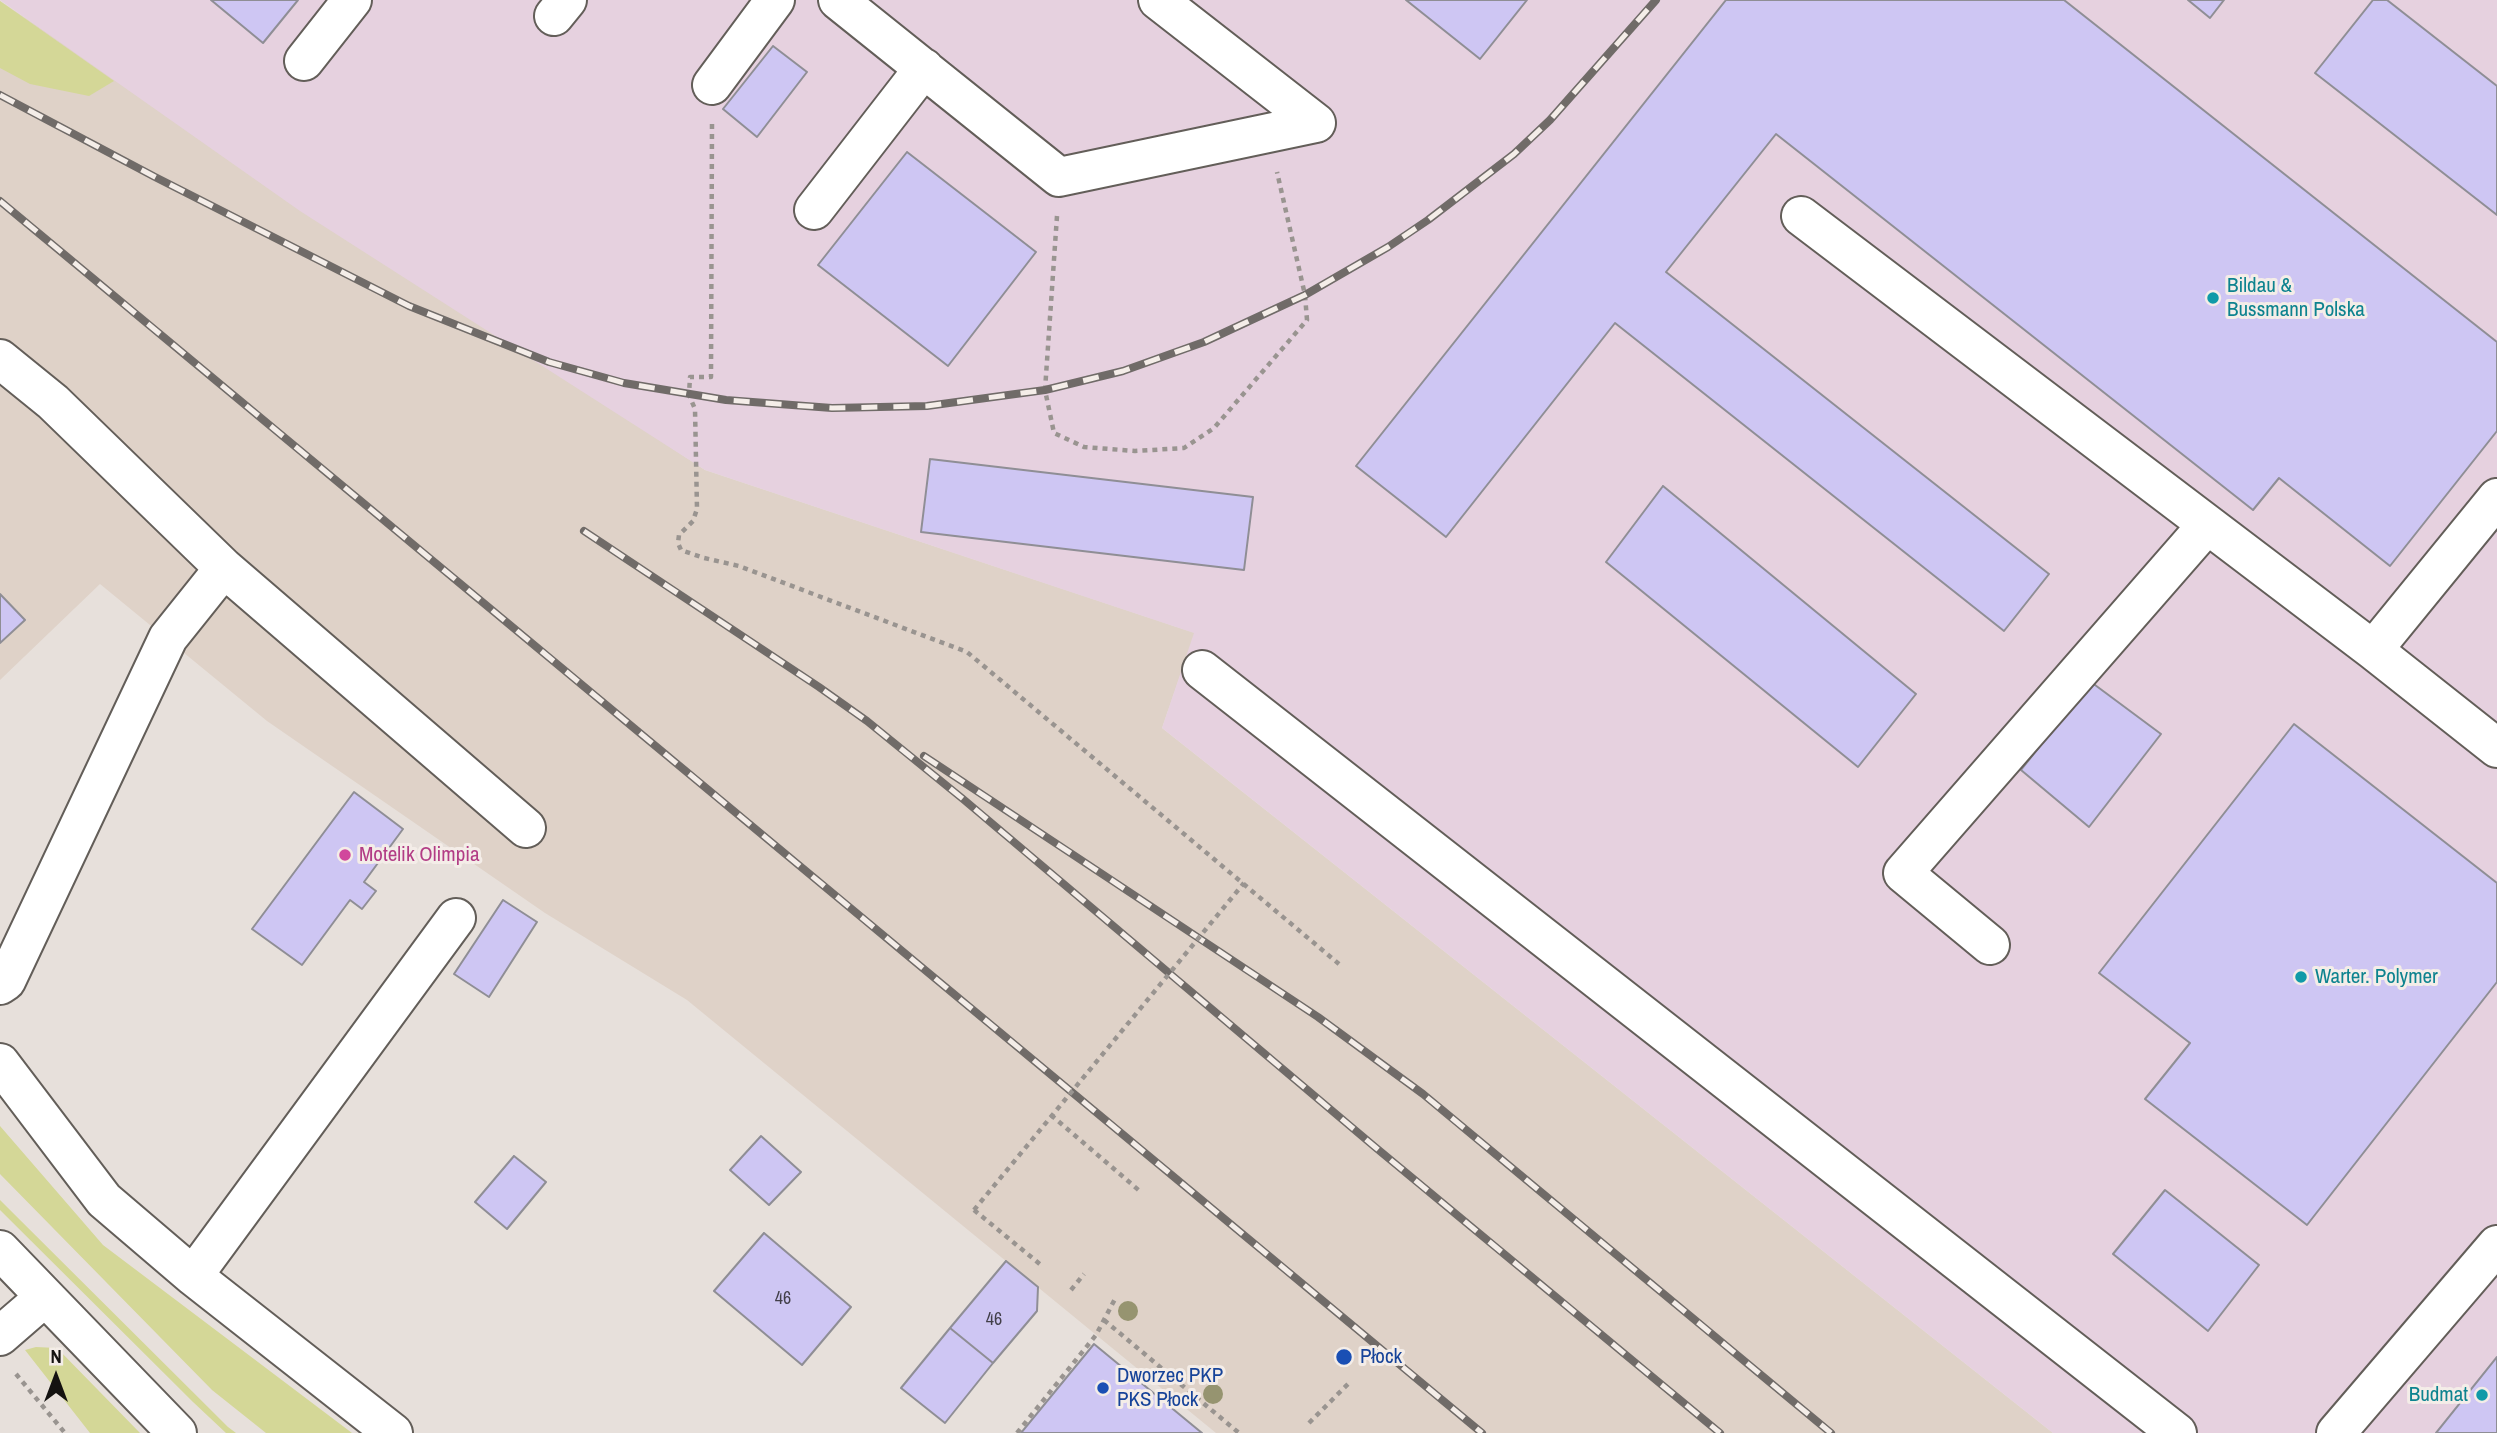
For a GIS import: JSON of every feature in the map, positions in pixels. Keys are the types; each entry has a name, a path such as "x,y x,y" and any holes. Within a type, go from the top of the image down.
{"street":[{"path":"304,61 352,0"},
{"path":"712,85 775,0"},
{"path":"838,0 1059,177 1316,123 1157,0"},
{"path":"814,211 924,68"},
{"path":"1801,216 2373,650 2497,748"},
{"path":"0,359 53,402 224,568 526,828"},
{"path":"2373,650 2497,498"},
{"path":"1990,945 1903,873 2207,524"},
{"path":"0,985 6,981 168,638 224,568"},
{"path":"1202,670 2177,1433"},
{"path":"193,1276 456,918"},
{"path":"0,1063 104,1200 193,1276 393,1433"},
{"path":"2336,1433 2497,1245"},
{"path":"0,1250 177,1433"},
{"path":"4,1350 45,1297"}],"path":[{"path":"712,85 711,377 690,377 689,395 695,409 697,509 693,521 679,535 681,550 740,566 967,652 1339,964"},
{"path":"1059,177 1045,390 1055,433 1084,447 1135,451 1184,448 1214,428 1307,320 1305,295 1268,134"},
{"path":"1041,1265 974,1210 1244,883"},
{"path":"1051,1115 1142,1193"},
{"path":"1070,1290 1084,1274"},
{"path":"1017,1433 1096,1335 1115,1299"},
{"path":"1104,1320 1239,1433"},
{"path":"4,1350 65,1433"},
{"path":"1309,1423 1348,1384"}],"shaded area":[{"path":"0,0 2497,0 2497,1433 2053,1433 1162,728 1194,633 705,470 300,211"},
{"path":"0,1 705,470 1195,633 1162,728 2053,1433 1216,1433 687,1000 545,913 267,721 100,584 0,680"}],"green space":[{"path":"0,1 114,81 89,96 30,84 0,68"},
{"path":"0,1126 103,1245 352,1433 266,1433 212,1390 0,1174"},
{"path":"0,1200 236,1433 226,1433 193,1402 0,1210"},
{"path":"36,1347 57,1348 140,1433 90,1433 25,1350"}],"building":[{"path":"211,0 298,0 263,43"},
{"path":"1406,0 1527,0 1480,59"},
{"name":"Bildau & Bussmann Polska","path":"1726,0 2064,0 2497,342 2497,431 2390,566 2279,478 2253,510 1776,134 1666,272 2049,574 2004,631 1615,323 1446,537 1356,466"},
{"path":"2188,0 2224,0 2210,18"},
{"path":"2373,0 2387,0 2497,86 2497,215 2315,73"},
{"path":"773,46 807,72 757,137 723,109"},
{"path":"907,152 1036,252 948,366 818,265"},
{"path":"930,459 1253,497 1244,570 921,532"},
{"path":"1663,486 1916,694 1858,767 1606,562"},
{"path":"0,594 25,620 0,643"},
{"path":"2091,682 2161,734 2089,827 2021,770"},
{"name":"Warter. Polymer","path":"2294,724 2497,883 2497,982 2307,1225 2145,1099 2190,1043 2099,973"},
{"name":"Motelik Olimpia","path":"354,792 403,829 364,882 376,891 362,909 350,900 302,965 252,929"},
{"path":"503,900 537,922 489,997 454,974"},
{"path":"761,1136 801,1172 769,1205 730,1170"},
{"path":"514,1156 546,1182 507,1229 475,1202"},
{"path":"2165,1190 2259,1265 2208,1331 2113,1254"},
{"path":"764,1233 851,1307 802,1365 714,1291"},
{"path":"1006,1261 1038,1287 1037,1311 993,1363 950,1328"},
{"path":"950,1328 993,1363 945,1423 901,1388"},
{"name":"Dworzec PKP PKS Płock","path":"1094,1344 1202,1433 1021,1433"},
{"name":"Budmat","path":"2497,1357 2497,1433 2436,1433"}],"railway":[{"path":"0,95 409,306 549,362 624,383 726,400 832,408 927,406 1045,390 1123,371 1204,342 1305,295 1388,247 1514,154 1550,120 1656,0"},
{"path":"0,201 1482,1433"},
{"path":"584,531 867,721 1720,1433"},
{"path":"924,756 1318,1017 1423,1094 1831,1433"}],"place":[{"name":"Bildau & Bussmann Polska","path":"2213,298"},
{"name":"Motelik Olimpia","path":"345,855"},
{"name":"Warter. Polymer","path":"2301,977"},
{"name":"Płock","path":"1344,1357"},
{"name":"Dworzec PKP PKS Płock","path":"1103,1388"},
{"name":"Budmat","path":"2482,1395"}]}
